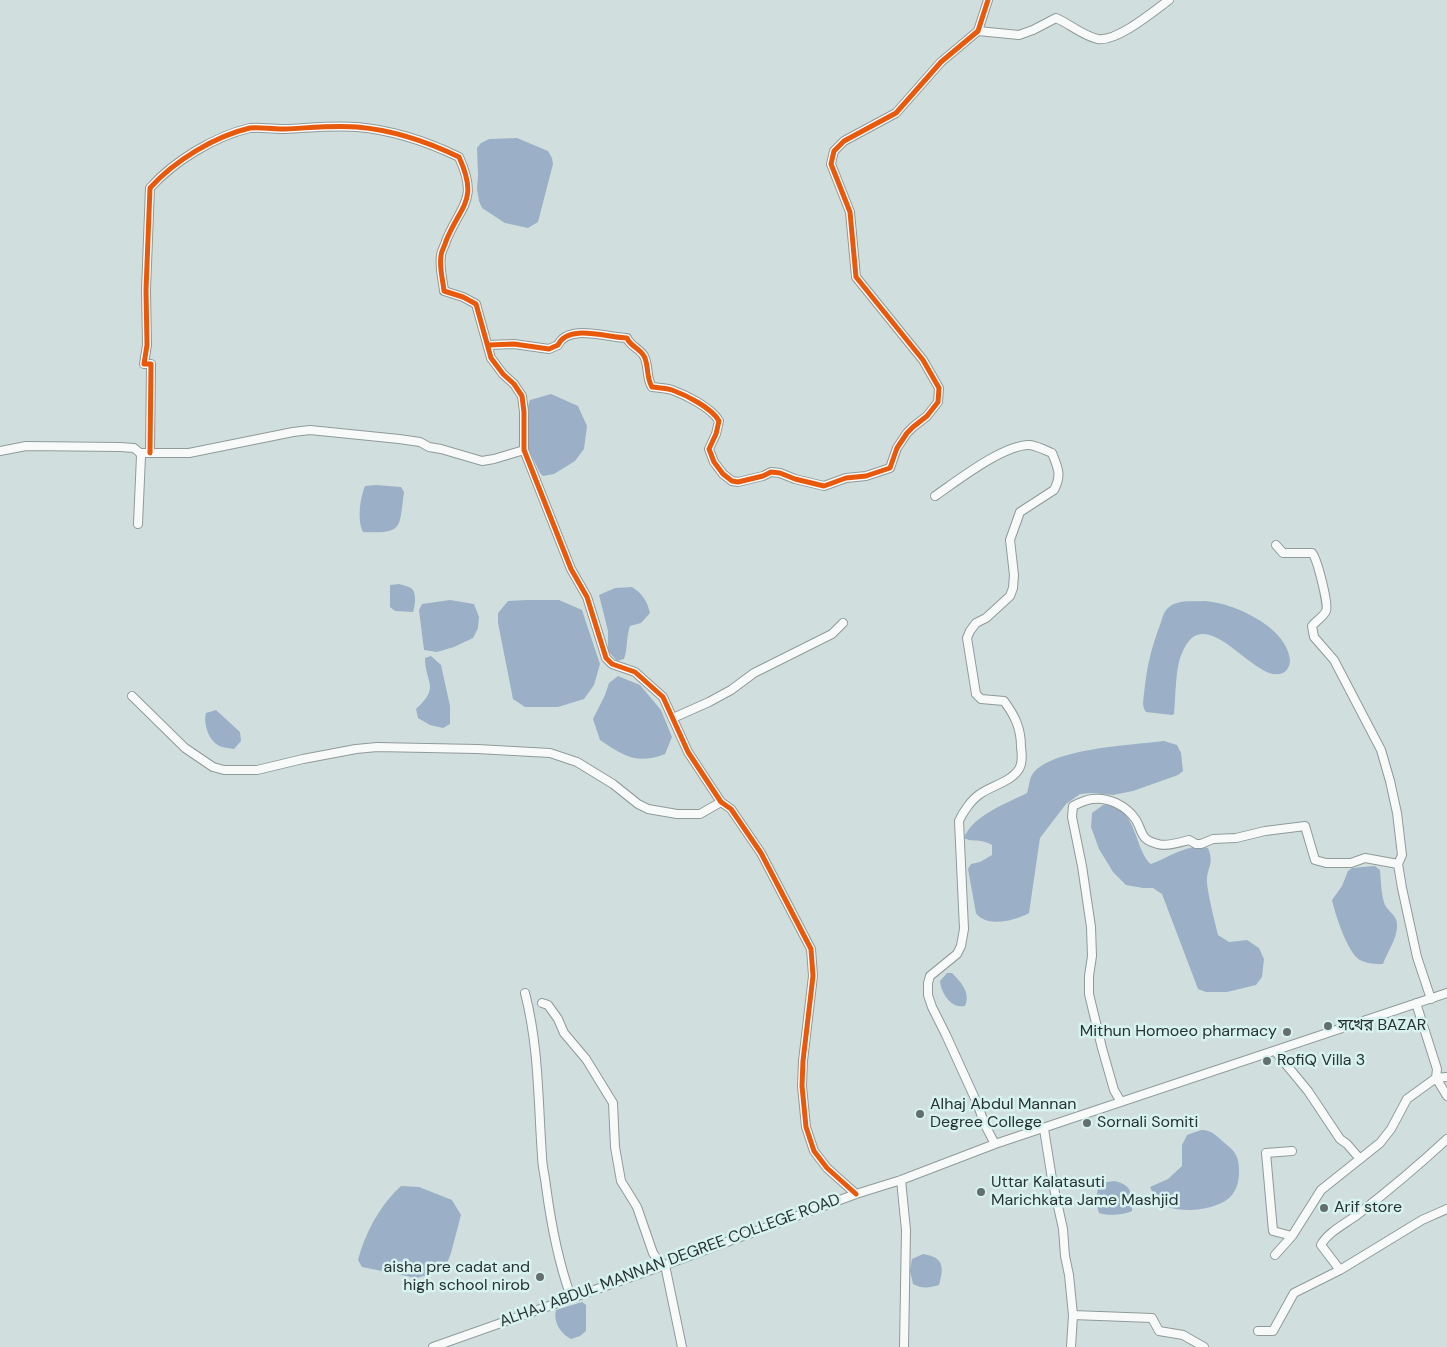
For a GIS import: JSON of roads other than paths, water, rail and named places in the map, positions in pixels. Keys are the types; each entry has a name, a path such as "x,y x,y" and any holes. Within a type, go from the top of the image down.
{"street":[{"path":"488,345 514,344 549,349 558,345 564,337 584,333 627,338 645,357 648,379 652,387 671,390 697,402 715,414 719,421 716,434 709,449 714,462 722,474 738,482 763,476 771,472 824,486 846,478 866,476 890,468 897,448 907,433 927,416 938,402 939,388 923,360 856,277 850,212 831,164 834,151 844,141 896,114 941,62 978,31 988,0"},
{"path":"978,31 1019,35 1056,18 1088,35 1099,39 1110,39 1136,24 1169,0"},
{"path":"150,453 151,364 144,364 150,188 162,175 210,143 252,128 270,130 357,127 398,135 440,148 459,157 467,178 469,191 464,208 450,231 440,256 444,291 476,304 491,358 522,396 524,450 571,569 586,597 606,658 612,664 635,672 663,697 688,752 721,802 731,809 761,853 811,949 813,976 803,1053 802,1086 806,1127 814,1151 827,1168 856,1194"},
{"path":"0,451 26,446 120,447 134,448 140,453 189,453 310,430 399,438 420,442 429,447 482,460 494,459 524,450"},
{"path":"935,496 1000,454 1027,445 1052,453 1059,470 1054,490 1020,512 1010,540 1014,575 1010,596 986,618 976,623 967,638 976,694 981,699 1004,701 1018,723 1022,755 1020,768 1014,774 978,795 963,812 959,821 964,929 961,946 957,954 934,972 928,983 928,996 932,1007 995,1144"},
{"path":"138,524 140,453"},
{"path":"1276,545 1283,553 1312,553 1316,558 1319,575 1328,601 1326,612 1312,626 1314,637 1334,660 1382,750 1397,813 1402,855 1398,864 1417,957 1431,998"},
{"path":"673,718 731,690 754,673 832,634 843,624"},
{"path":"132,696 186,748 213,767 224,770 257,770 335,753 377,747 535,752 550,753 577,762 613,784 638,804 648,809 677,814 700,814 721,802"},
{"path":"1121,1102 1114,1090 1091,1002 1089,976 1092,956 1091,927 1072,817 1073,806 1090,799 1114,802 1126,809 1136,820 1142,835 1159,845 1189,840 1196,844 1202,844 1213,839 1236,838 1265,831 1305,826 1315,860 1326,864 1351,863 1365,858 1398,864"},
{"name":"ALHAJ ABDUL MANNAN DEGREE COLLEGE ROAD","path":"433,1347 665,1265 856,1194 901,1180 995,1144 1447,993"},
{"path":"524,994 536,1049 542,1158 554,1241 571,1297"},
{"path":"542,1003 548,1005 558,1019 564,1033 586,1059 613,1103 615,1147 621,1181 638,1207 653,1254 665,1265 682,1347"},
{"path":"1416,1003 1436,1069 1436,1078 1447,1096"},
{"path":"1275,1050 1308,1091 1340,1139 1360,1159"},
{"path":"1276,1254 1292,1236 1321,1190 1380,1143 1391,1129 1407,1099 1436,1078 1447,1077"},
{"path":"1044,1129 1053,1187 1063,1229 1065,1256 1069,1275 1073,1315 1071,1347"},
{"path":"1340,1270 1321,1245 1324,1239 1355,1217 1447,1140"},
{"path":"1292,1151 1266,1154 1272,1231 1292,1236"},
{"path":"901,1180 906,1230 904,1347"},
{"path":"1258,1331 1272,1331 1294,1293 1340,1270 1422,1220 1447,1209"},
{"path":"1073,1315 1152,1318 1159,1331 1183,1335 1204,1347"}],"water":[{"path":"517,138 548,151 553,164 538,222 528,228 505,223 482,208 477,189 477,148 481,143 489,139"},
{"path":"551,394 578,406 587,426 584,449 575,461 554,474 543,476 528,448 527,410 530,400"},
{"path":"365,486 401,487 404,492 400,521 393,530 386,532 363,532 360,515 363,491"},
{"path":"399,584 410,587 413,590 415,599 413,612 395,611 390,607 390,585"},
{"path":"632,587 644,598 650,613 641,623 630,626 624,659 617,661 608,651 608,631 599,595 615,588"},
{"path":"450,600 474,604 479,617 478,628 473,638 454,647 437,652 424,650 419,610 422,604"},
{"path":"559,600 582,610 600,664 594,685 584,699 558,707 525,707 513,699 498,623 498,613 508,601"},
{"path":"1205,601 1230,606 1269,627 1280,637 1287,648 1290,664 1283,673 1272,674 1217,638 1204,634 1192,638 1180,659 1174,714 1146,712 1143,704 1148,664 1165,612 1176,603"},
{"path":"431,656 441,665 450,706 450,724 443,728 430,725 418,718 416,709 424,701 430,690 425,658"},
{"path":"618,676 640,685 661,710 672,737 665,754 638,759 623,754 600,740 593,719 609,683"},
{"path":"216,710 240,732 241,741 234,749 217,745 208,733 205,722 206,713"},
{"path":"1164,741 1177,745 1181,753 1183,771 1178,775 1133,791 1113,795 1080,794 1066,804 1040,838 1029,913 1001,922 993,922 981,918 976,913 968,869 971,864 980,862 992,855 992,845 964,838 974,823 991,811 1027,793 1032,775 1041,766 1056,759 1093,749"},
{"path":"1103,805 1114,806 1129,819 1141,849 1151,864 1179,851 1193,847 1208,848 1211,859 1207,883 1218,935 1229,942 1247,940 1259,948 1264,959 1262,977 1256,985 1227,992 1206,992 1198,989 1162,894 1153,888 1126,885 1113,872 1099,849 1091,827 1092,813"},
{"path":"1375,866 1380,870 1385,905 1397,921 1394,940 1383,964 1371,964 1355,956 1343,933 1332,900 1342,886 1348,871 1352,868"},
{"path":"947,973 952,973 964,988 967,997 965,1006 951,1003 942,990 940,981"},
{"path":"1201,1130 1215,1134 1235,1153 1239,1174 1236,1189 1226,1200 1208,1208 1186,1210 1167,1207 1156,1200 1150,1187 1168,1179 1182,1166 1182,1145 1187,1135"},
{"path":"1114,1181 1125,1185 1130,1191 1132,1211 1116,1215 1099,1213 1097,1198 1099,1186 1101,1183"},
{"path":"401,1186 419,1187 452,1200 461,1215 444,1271 416,1278 362,1267 358,1260 374,1220 386,1202"},
{"path":"923,1254 930,1255 939,1260 942,1273 939,1285 926,1288 913,1284 910,1271 912,1259"},
{"path":"582,1302 586,1305 586,1331 580,1336 571,1339 559,1327 555,1314 556,1310"}],"place":[{"name":"সখের BAZAR","path":"1328,1026"},
{"name":"Mithun Homoeo pharmacy","path":"1287,1032"},
{"name":"RofiQ Villa 3","path":"1267,1061"},
{"name":"Alhaj Abdul Mannan Degree College","path":"920,1114"},
{"name":"Sornali Somiti","path":"1087,1123"},
{"name":"Uttar Kalatasuti Marichkata Jame Mashjid","path":"981,1192"},
{"name":"Arif store","path":"1324,1208"},
{"name":"aisha pre cadat and high school nirob","path":"540,1277"}]}
